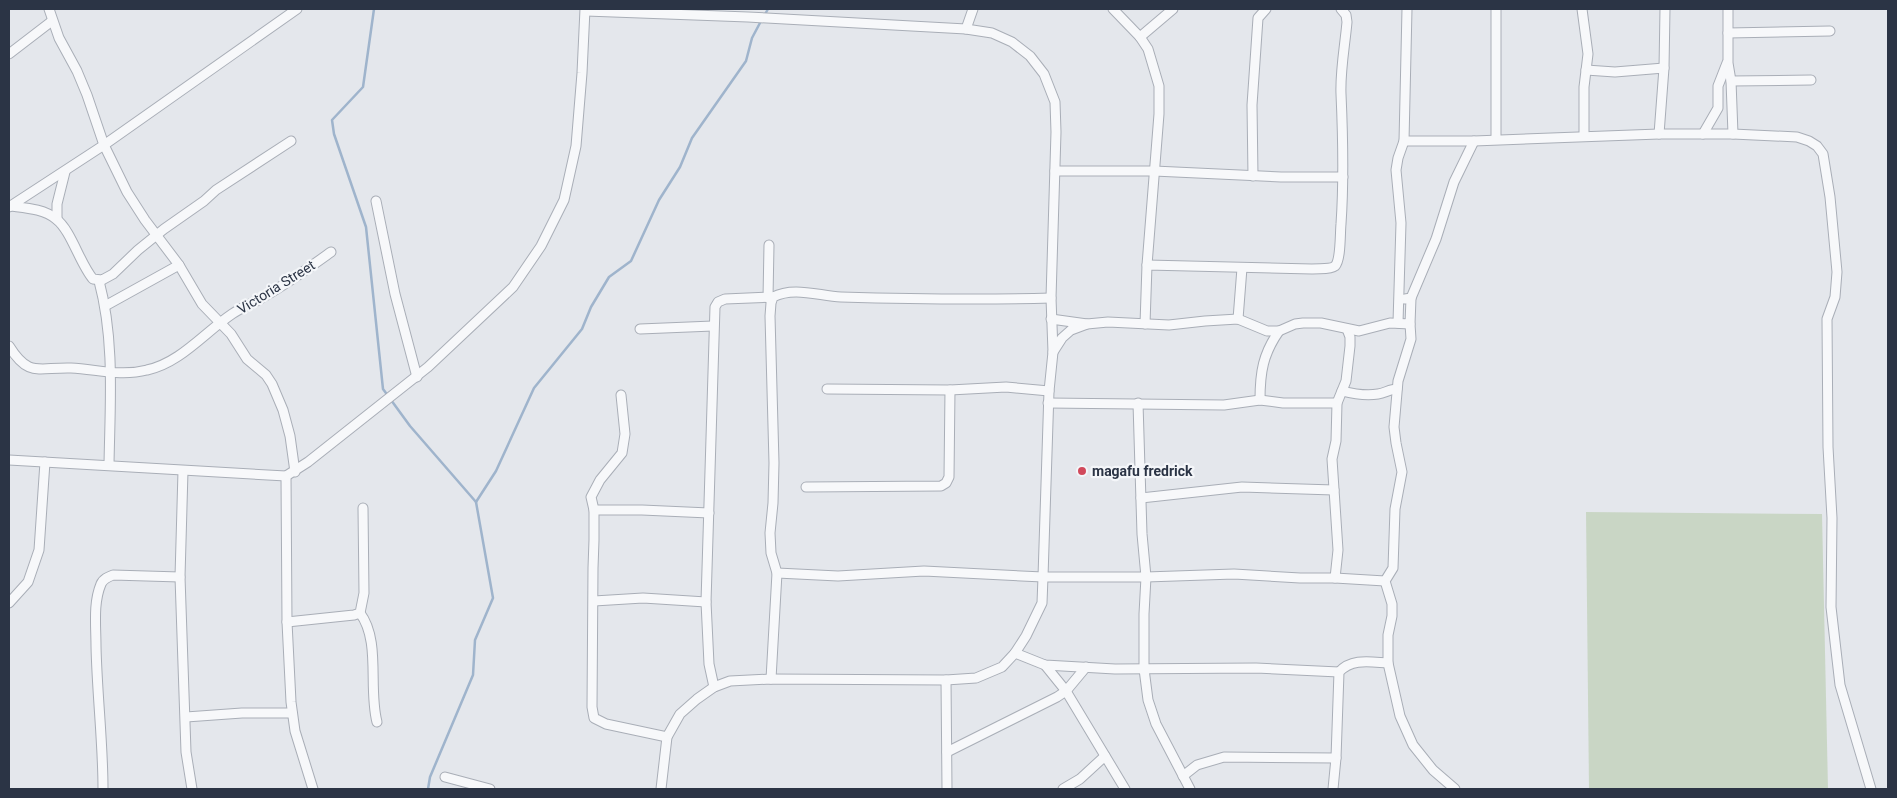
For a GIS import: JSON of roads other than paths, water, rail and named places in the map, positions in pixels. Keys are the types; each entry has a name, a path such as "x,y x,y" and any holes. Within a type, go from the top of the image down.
{"street":[{"path":"49,9 59,38 77,71 93,110 104,145 127,192 179,265 202,304 231,334 247,359 272,384 283,410 290,436 287,622 292,713 295,731 313,789"},
{"path":"10,207 65,172 297,9"},
{"path":"966,29 973,9"},
{"path":"1113,9 1140,37 1148,49 1159,86 1159,114 1145,324"},
{"path":"1140,37 1173,9"},
{"path":"1253,176 1252,105 1258,18 1266,9"},
{"path":"1148,266 1312,269 1335,266 1340,248 1344,122 1341,94 1347,22 1346,15 1341,9"},
{"path":"1398,324 1401,223 1396,170 1404,141 1407,9"},
{"path":"1496,9 1496,139"},
{"path":"1582,9 1588,54 1584,97 1584,136"},
{"path":"1659,134 1664,68 1665,9"},
{"path":"1728,9 1728,63 1731,81 1733,134"},
{"path":"9,460 183,471 290,474 417,377 513,287 541,246 564,200 576,146 586,10 682,12 774,20 966,29 992,33 1012,42 1030,56 1044,74 1055,102 1051,298 1053,352 1048,403 1042,603 1016,653 1002,667 976,678 946,680 771,679 730,681 714,687 696,698 680,714 667,737 661,789"},
{"path":"9,54 52,21"},
{"path":"1728,33 1830,31"},
{"path":"1703,134 1718,108 1718,86 1728,63"},
{"path":"1586,70 1615,72 1664,68"},
{"path":"1731,81 1811,80"},
{"path":"1404,141 1474,142 1496,139 1584,136 1733,134 1797,137 1809,140 1823,154 1831,206 1837,272 1835,297 1827,328 1828,447 1832,526 1831,607 1840,685 1871,789"},
{"path":"10,207 33,209 57,219 70,238 87,272 93,279 99,281 113,274 138,250 216,190 291,141"},
{"path":"1455,789 1433,770 1413,744 1400,716 1388,662 1388,635 1392,610 1385,581 1393,568 1395,509 1402,472 1394,428 1398,389 1403,363 1411,339 1411,298 1436,239 1454,182 1474,142"},
{"path":"1054,171 1154,171 1253,176 1343,177"},
{"path":"57,219 57,204 65,172"},
{"path":"376,201 395,294 417,377"},
{"path":"769,245 774,462 770,533 771,553 777,573 771,679"},
{"name":"Victoria Street","path":"9,346 20,362 27,367 40,369 81,368 111,372 146,370 165,364 220,322 266,296 332,252"},
{"path":"106,306 179,265"},
{"path":"1238,320 1242,268"},
{"path":"99,281 106,306 110,337 109,465"},
{"path":"714,687 709,664 706,602 713,408 713,326 715,307 718,302 800,292 838,297 990,300 1051,298"},
{"path":"1399,304 1404,299 1411,298"},
{"path":"1051,319 1087,324 1108,322 1169,325 1238,320 1268,331 1279,331 1295,324 1303,323 1320,323 1347,329 1365,330 1390,323 1410,324"},
{"path":"1053,352 1062,338 1071,330 1087,324"},
{"path":"640,329 713,326"},
{"path":"1335,578 1338,550 1332,459 1336,441 1337,403 1346,381 1350,346 1350,337 1347,329"},
{"path":"1260,400 1260,375 1266,352 1279,331"},
{"path":"827,389 950,390 1006,387 1049,391"},
{"path":"1342,391 1358,395 1379,394 1391,389 1398,389"},
{"path":"806,487 941,486 946,483 949,477 950,390"},
{"path":"621,395 625,434 622,453 596,487 591,497 594,510 592,707 594,718 606,724 667,737"},
{"path":"1048,403 1224,405 1260,400 1283,403 1337,403"},
{"path":"1138,403 1146,577 1144,669 1148,700 1156,724 1190,789"},
{"path":"9,603 28,582 39,550 45,462"},
{"path":"183,471 180,577 186,752 192,789"},
{"path":"1141,498 1242,487 1334,490"},
{"path":"360,613 364,602 364,508"},
{"path":"594,510 615,509 709,513"},
{"path":"777,573 838,576 924,571 1043,577 1146,577 1234,574 1385,581"},
{"path":"102,789 96,626 101,585 106,579 113,576 180,577"},
{"path":"594,601 643,598 706,602"},
{"path":"287,622 360,613"},
{"path":"360,613 368,626 371,638 374,706 377,722"},
{"path":"1016,653 1045,665 1144,669 1256,668 1339,672"},
{"path":"1333,789 1339,672 1346,665 1352,663 1388,662"},
{"path":"1045,665 1066,691 1125,789"},
{"path":"947,752 1057,697 1066,691 1086,667"},
{"path":"946,680 947,789"},
{"path":"186,717 242,713 292,713"},
{"path":"1063,789 1080,779 1104,756"},
{"path":"1183,776 1197,765 1224,757 1336,758"},
{"path":"445,777 490,789"}],"waterway":[{"path":"374,9 363,87 332,120 334,134 366,227 383,389 410,426 476,502 493,598 475,640 473,675 430,777 428,789"},
{"path":"764,16 768,9"},
{"path":"476,502 496,471 534,388 582,329 591,307 609,277 631,261 659,200 680,167 692,138 746,61 752,38 761,21"}],"place":[{"name":"magafu fredrick","path":"1082,471"}]}
